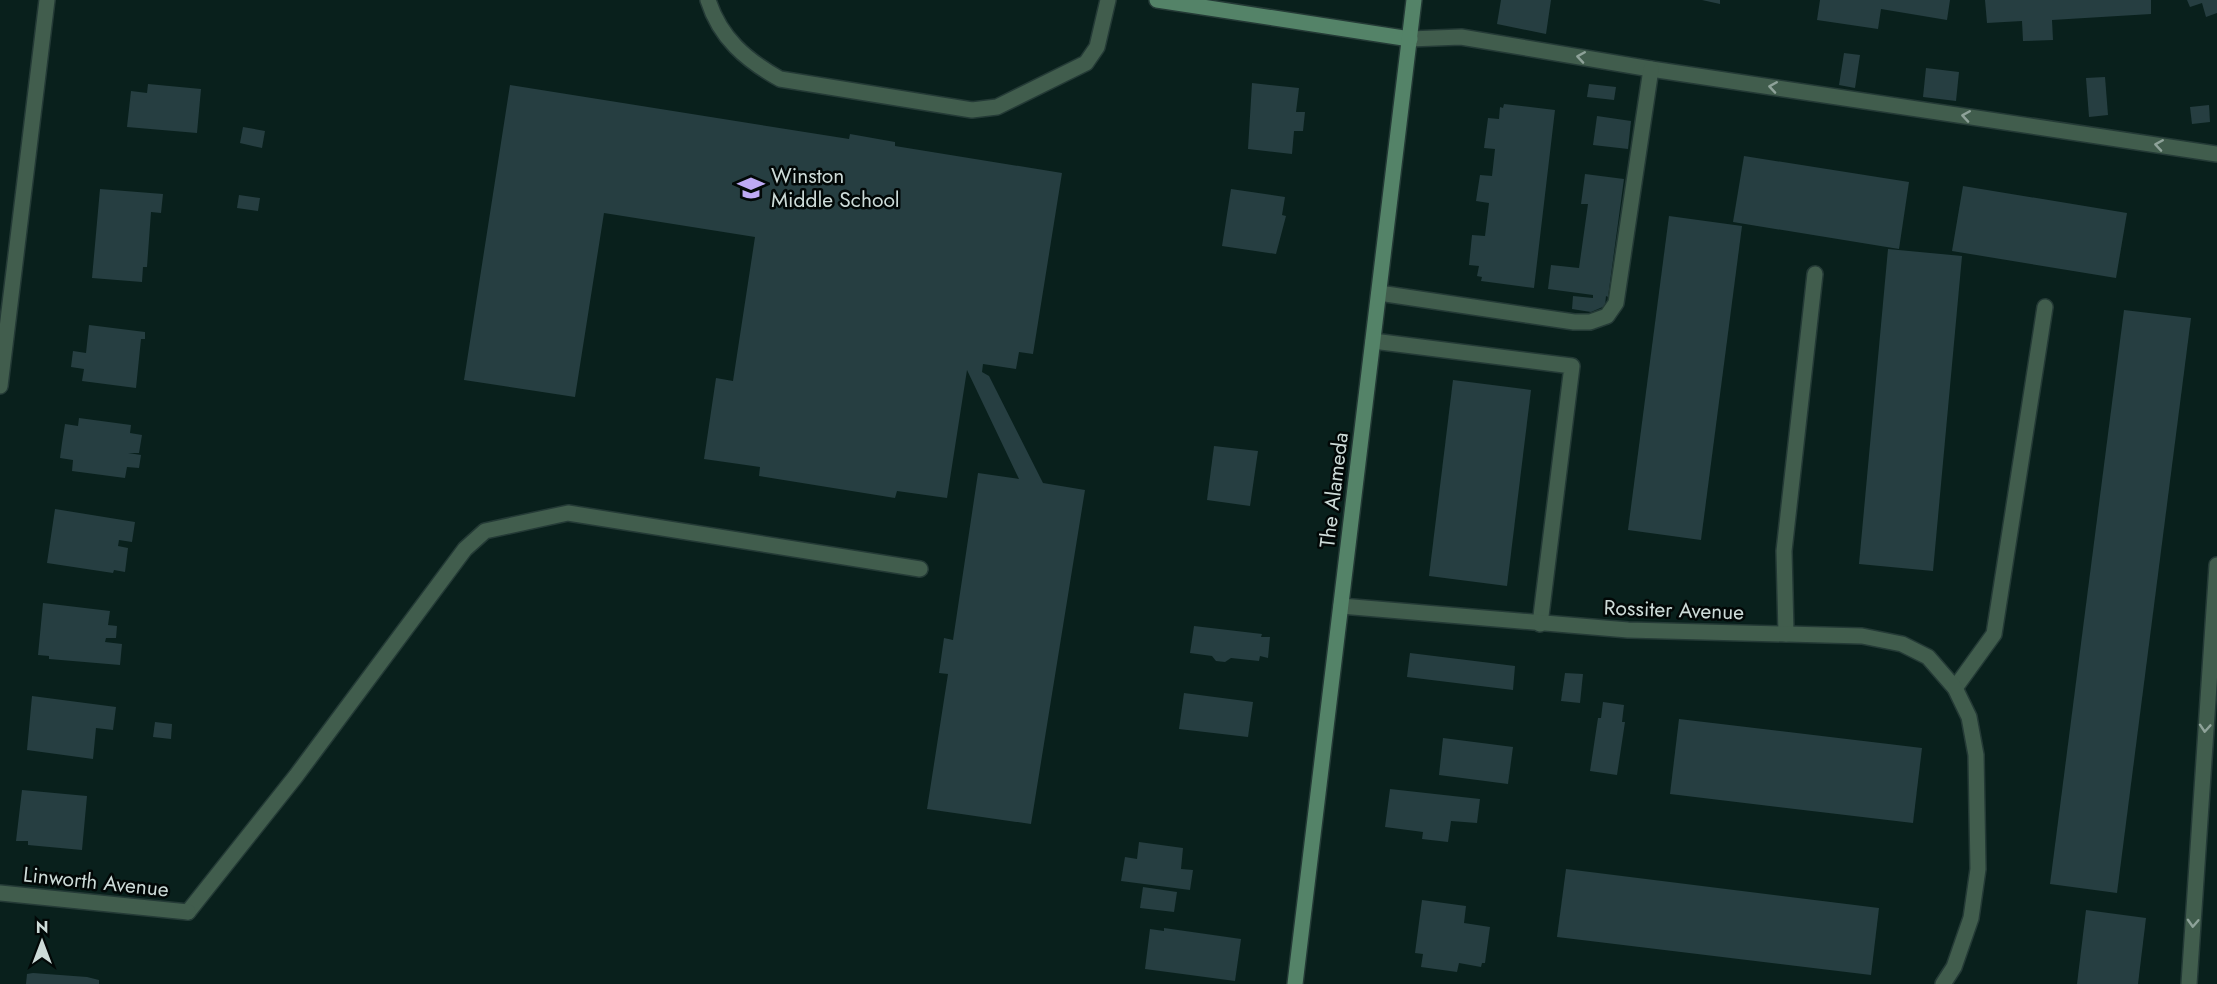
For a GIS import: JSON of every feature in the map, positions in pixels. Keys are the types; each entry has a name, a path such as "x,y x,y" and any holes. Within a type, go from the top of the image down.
{"main road":[{"path":"1157,0 1410,39"},
{"name":"The Alameda","path":"1295,984 1414,0"}],"street":[{"path":"0,386 47,0"},
{"path":"708,0 722,31 737,50 755,66 780,79 972,110 997,108 1086,63 1097,47 1108,0"},
{"path":"1410,39 1461,37 1652,69 2217,154"},
{"path":"1379,293 1558,320 1590,322 1607,316 1616,303 1652,69"},
{"path":"1786,634 1784,550 1815,274"},
{"path":"1955,688 1994,634 2045,307"},
{"path":"1373,341 1572,366 1540,624"},
{"name":"Linworth Avenue","path":"0,893 188,912 310,758 465,549 485,531 568,513 920,569"},
{"path":"2189,984 2217,565"},
{"name":"Rossiter Avenue","path":"1341,606 1628,630 1862,636 1902,644 1928,657 1955,688 1969,717 1976,755 1978,869 1971,918 1954,967 1943,984"}],"building":[{"path":"1501,0 1551,0 1546,34 1497,24"},
{"path":"1702,0 1720,0 1720,4"},
{"path":"1820,0 1950,0 1947,20 1881,9 1878,29 1817,20"},
{"path":"1985,0 2151,0 2151,14 2052,20 2053,40 2023,41 2022,21 1987,23"},
{"path":"2187,0 2217,0 2217,13 2206,17 2202,3 2190,7"},
{"path":"1844,53 1860,55 1855,88 1839,85"},
{"path":"1926,68 1959,72 1956,101 1923,97"},
{"path":"2105,77 2108,115 2089,117 2086,78"},
{"path":"1252,83 1299,88 1296,112 1305,112 1303,131 1294,131 1292,154 1248,149"},
{"path":"148,84 201,89 197,133 127,127 131,91 147,93"},
{"path":"1589,84 1616,87 1614,100 1587,97"},
{"path":"510,85 849,139 850,134 895,142 895,146 1062,173 1033,354 1019,352 1016,369 983,364 982,372 989,376 1043,483 1085,490 1031,824 927,809 948,674 939,673 944,638 953,640 978,473 1019,479 967,370 947,498 897,491 895,498 759,476 760,467 704,459 716,378 733,381 755,237 604,213 575,397 464,380"},
{"path":"1504,104 1555,110 1534,288 1481,281 1482,277 1477,276 1479,266 1469,265 1472,235 1485,236 1489,203 1476,201 1480,175 1492,176 1495,149 1484,148 1488,118 1499,119 1500,107 1503,108"},
{"path":"2209,105 2210,122 2192,124 2190,107"},
{"path":"1597,116 1631,121 1628,149 1593,145"},
{"path":"243,127 265,131 262,148 240,143"},
{"path":"1744,156 1909,182 1899,249 1733,222"},
{"path":"1585,174 1624,179 1608,297 1606,296 1605,306 1591,312 1572,309 1573,296 1593,298 1593,295 1548,289 1551,265 1579,268 1588,204 1581,204"},
{"path":"1963,186 2127,213 2116,278 1952,251"},
{"path":"100,189 163,194 161,213 151,212 147,267 143,267 142,282 92,278"},
{"path":"1231,189 1285,197 1282,215 1286,216 1276,254 1222,246"},
{"path":"239,195 260,198 258,211 237,208"},
{"path":"1669,216 1742,226 1701,540 1628,530"},
{"path":"1888,249 1962,256 1933,571 1859,564"},
{"path":"2124,310 2191,318 2117,893 2050,884"},
{"path":"89,325 145,332 145,339 141,339 136,388 82,381 84,369 71,367 73,351 86,353"},
{"path":"1453,380 1531,390 1507,586 1429,576"},
{"path":"79,418 131,425 130,433 142,435 139,453 128,453 141,455 139,468 127,467 125,478 72,471 73,460 60,458 65,424 78,426"},
{"path":"1214,446 1258,451 1250,506 1207,500"},
{"path":"55,509 135,522 132,542 119,540 118,546 128,548 125,572 114,570 113,573 47,563"},
{"path":"43,603 110,611 108,625 117,626 116,638 106,638 105,642 122,644 120,665 49,659 49,656 38,655"},
{"path":"1194,626 1262,634 1261,637 1270,637 1268,658 1260,656 1259,661 1231,658 1225,662 1216,661 1212,656 1190,653"},
{"path":"1410,653 1515,666 1513,690 1407,677"},
{"path":"1565,673 1583,674 1580,703 1561,701"},
{"path":"1184,693 1253,702 1248,737 1179,729"},
{"path":"32,696 116,707 113,730 96,728 93,759 27,750"},
{"path":"1603,702 1624,705 1622,722 1625,722 1617,775 1590,771 1598,718 1601,718"},
{"path":"1679,719 1922,748 1913,823 1670,794"},
{"path":"155,722 172,724 171,739 153,737"},
{"path":"1443,738 1513,747 1508,784 1439,775"},
{"path":"1390,789 1480,799 1477,823 1451,821 1448,842 1422,839 1423,832 1385,827"},
{"path":"22,790 87,796 82,850 28,845 28,841 16,841"},
{"path":"1139,842 1183,848 1181,869 1193,870 1190,890 1121,881 1125,857 1137,859"},
{"path":"1566,869 1879,908 1871,975 1557,937"},
{"path":"1143,887 1177,892 1174,912 1140,908"},
{"path":"1422,900 1466,906 1464,923 1490,927 1485,963 1482,963 1481,967 1459,963 1457,972 1421,967 1423,954 1415,953"},
{"path":"2086,910 2146,918 2138,984 2077,984"},
{"path":"1164,928 1241,939 1235,981 1145,969 1150,929 1164,931"},
{"path":"27,974 87,977 99,980 99,984 26,984"}],"place":[{"name":"Winston Middle School","path":"751,188"}]}
